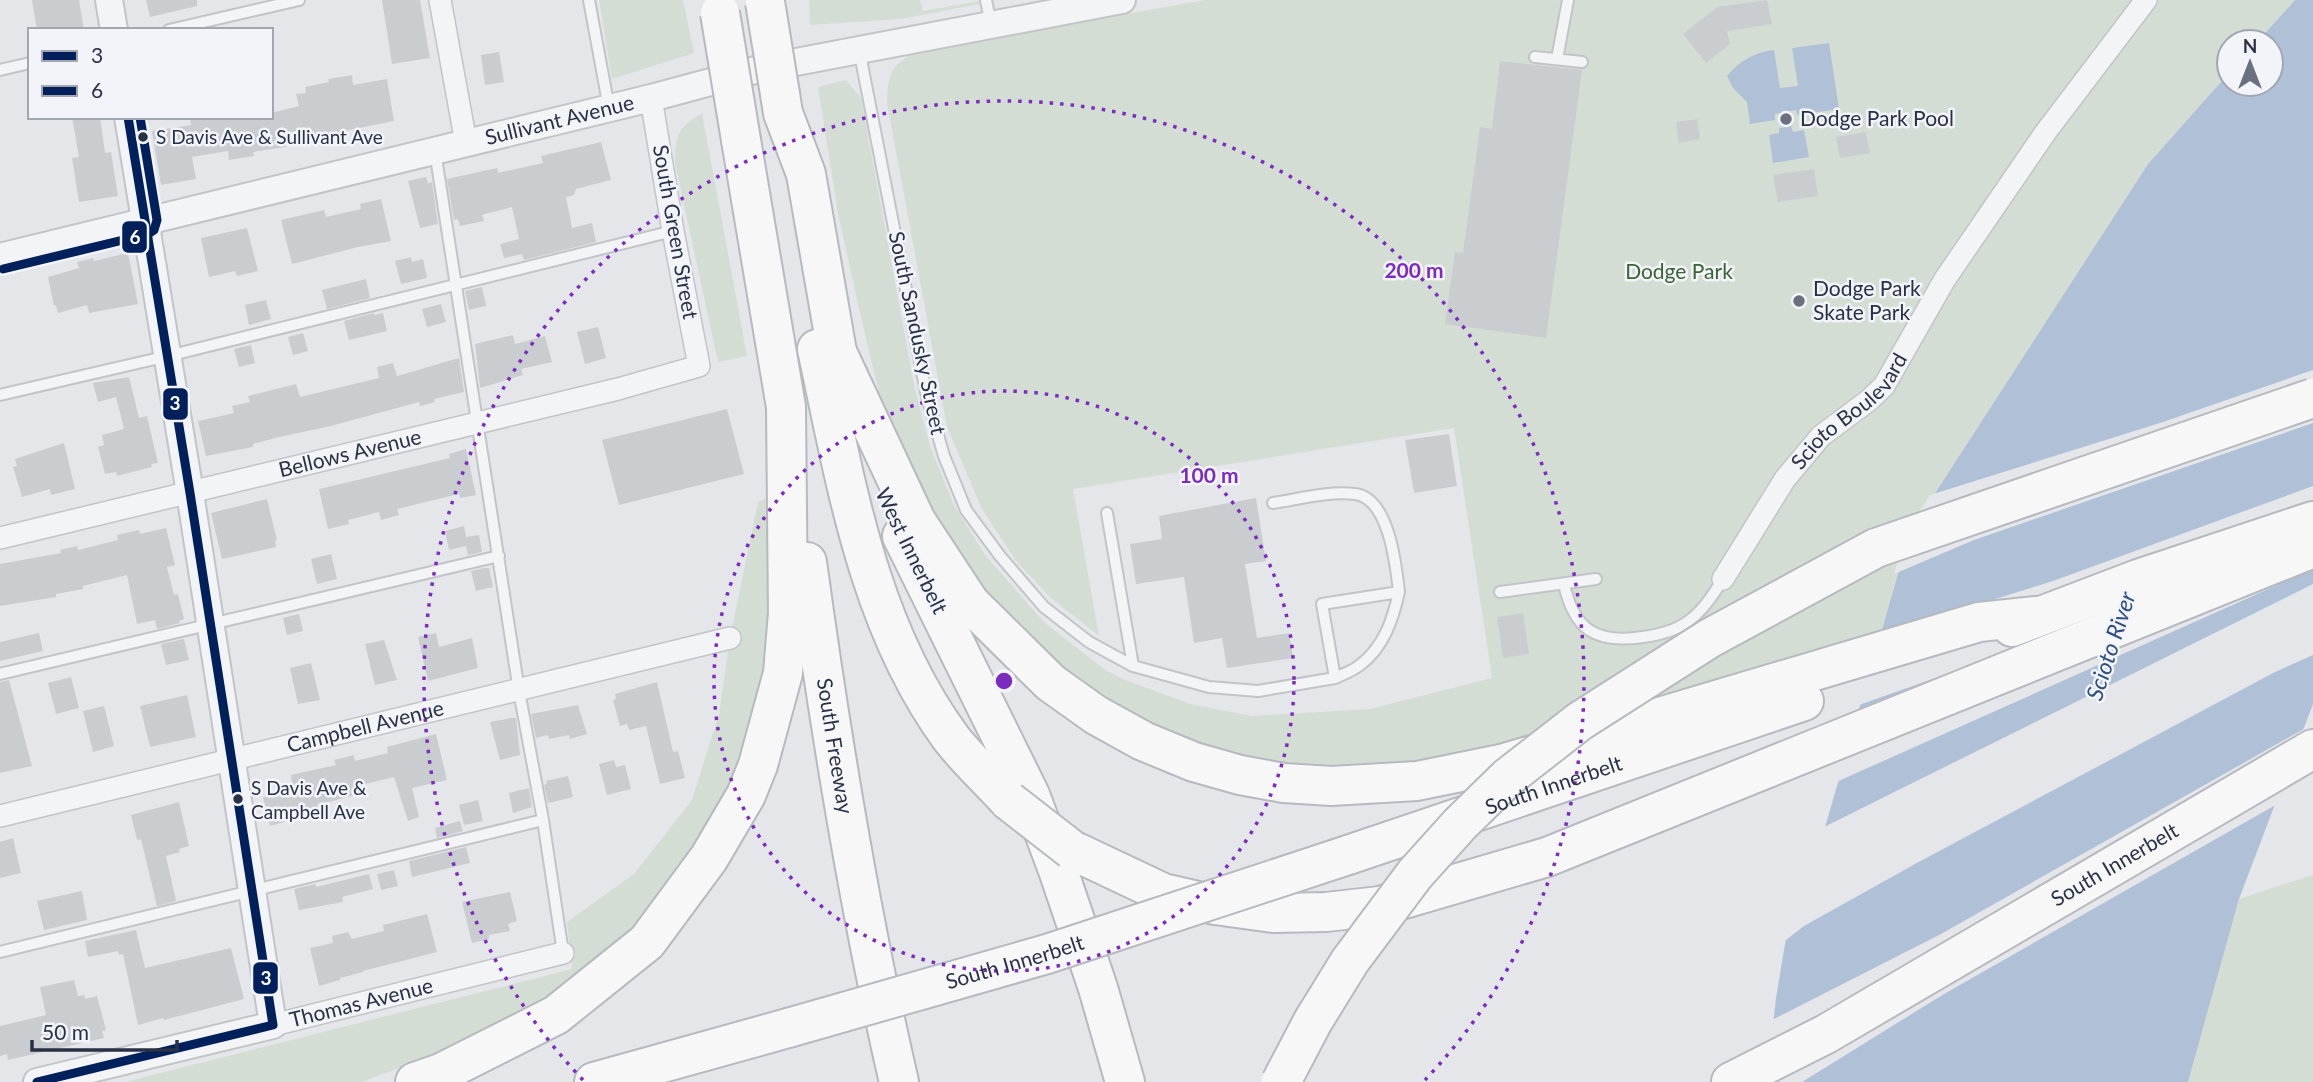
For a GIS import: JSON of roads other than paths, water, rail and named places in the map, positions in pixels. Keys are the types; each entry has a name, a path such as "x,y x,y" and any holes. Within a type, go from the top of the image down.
{"highway":[{"path":"774,1 788,100 779,182 850,503 884,613 927,702 953,740 1009,801 1072,850 1163,893 1215,905 1273,913 1326,912 1380,906 1547,857 2313,548"},
{"path":"415,1082 441,1073 556,1015 646,943 709,859 740,807 768,734 783,673 788,613 786,407 718,4"},
{"name":"West Innerbelt","path":"788,100 806,174 839,370 853,417 871,467 899,530 1030,795 1098,988 1125,1082"},
{"path":"836,350 916,521 970,603 1051,683 1096,715 1143,741 1194,762 1240,775 1284,783 1331,786 1417,781 1505,763 1979,622 2036,617"},
{"path":"1281,1082 1312,1021 1350,961 1415,874 1460,824 1508,777 1580,721 1710,638 1876,548 2313,398"},
{"name":"South Freeway","path":"786,407 855,878 899,1082"},
{"name":"South Innerbelt","path":"594,1082 1046,954 1981,641 2036,617 2138,579 2313,522"},
{"name":"South Innerbelt","path":"1731,1082 1826,1034 2313,749"},
{"path":"1767,1082 1826,1034"}],"street":[{"path":"109,0 114,28"},
{"path":"440,0 466,143"},
{"name":"Sullivant Avenue","path":"0,257 652,98 759,69 859,49 988,12 1118,0"},
{"name":"Scioto Boulevard","path":"1723,579 1785,479 1821,436 1884,386 1945,279 2045,133 2146,0"},
{"name":"South Green Street","path":"652,98 673,231 699,366"},
{"path":"128,119 211,623 273,1025"},
{"name":"Bellows Avenue","path":"0,538 699,366"},
{"name":"Campbell Avenue","path":"0,816 730,638"},
{"name":"Thomas Avenue","path":"37,1082 563,953"}],"lane":[{"path":"178,28 299,0"},
{"path":"589,0 609,108"},
{"path":"1557,59 1568,0"},
{"name":"South Sandusky Street","path":"859,49 927,397 944,456 966,510 1000,556 1044,607 1089,642 1133,666 1209,687 1258,691 1335,678"},
{"path":"1535,57 1581,62"},
{"path":"0,70 28,63"},
{"path":"435,151 519,691 543,820 563,953"},
{"path":"0,395 673,231"},
{"path":"1273,503 1335,494 1357,494 1372,502 1386,527 1394,554 1399,592 1392,622 1382,642 1360,665 1335,678 1322,604 1399,592"},
{"path":"1107,513 1133,666"},
{"path":"0,674 499,556"},
{"path":"1500,592 1596,579"},
{"name":"Scioto Boulevard","path":"1564,584 1569,605 1590,631 1607,638 1630,639 1660,635 1685,624 1708,602 1723,579"},
{"path":"0,952 543,820"}],"water":[{"name":"Scioto River","path":"2295,0 2313,0 2313,704 2239,899 2188,1082 1767,1082 1786,938 1826,824 1910,532 2148,164 2215,89 2215,98 2285,98 2285,28 2270,28"},
{"path":"1829,43 1839,109 1797,115 1796,110 1775,114 1775,120 1750,124 1747,102 1733,88 1727,76 1754,55 1774,50 1780,88 1798,86 1792,48"},
{"path":"1791,126 1793,132 1804,130 1809,157 1773,163 1769,135 1779,133 1779,128"}],"place":[{"name":"Dodge Park Pool","path":"1786,119"},
{"name":"S Davis Ave & Sullivant Ave","path":"143,137"},
{"name":"Dodge Park Skate Park","path":"1799,301"},
{"name":"S Davis Ave & Campbell Ave","path":"238,799"}],"park label":[{"name":"Dodge Park","path":"1679,272"}]}
